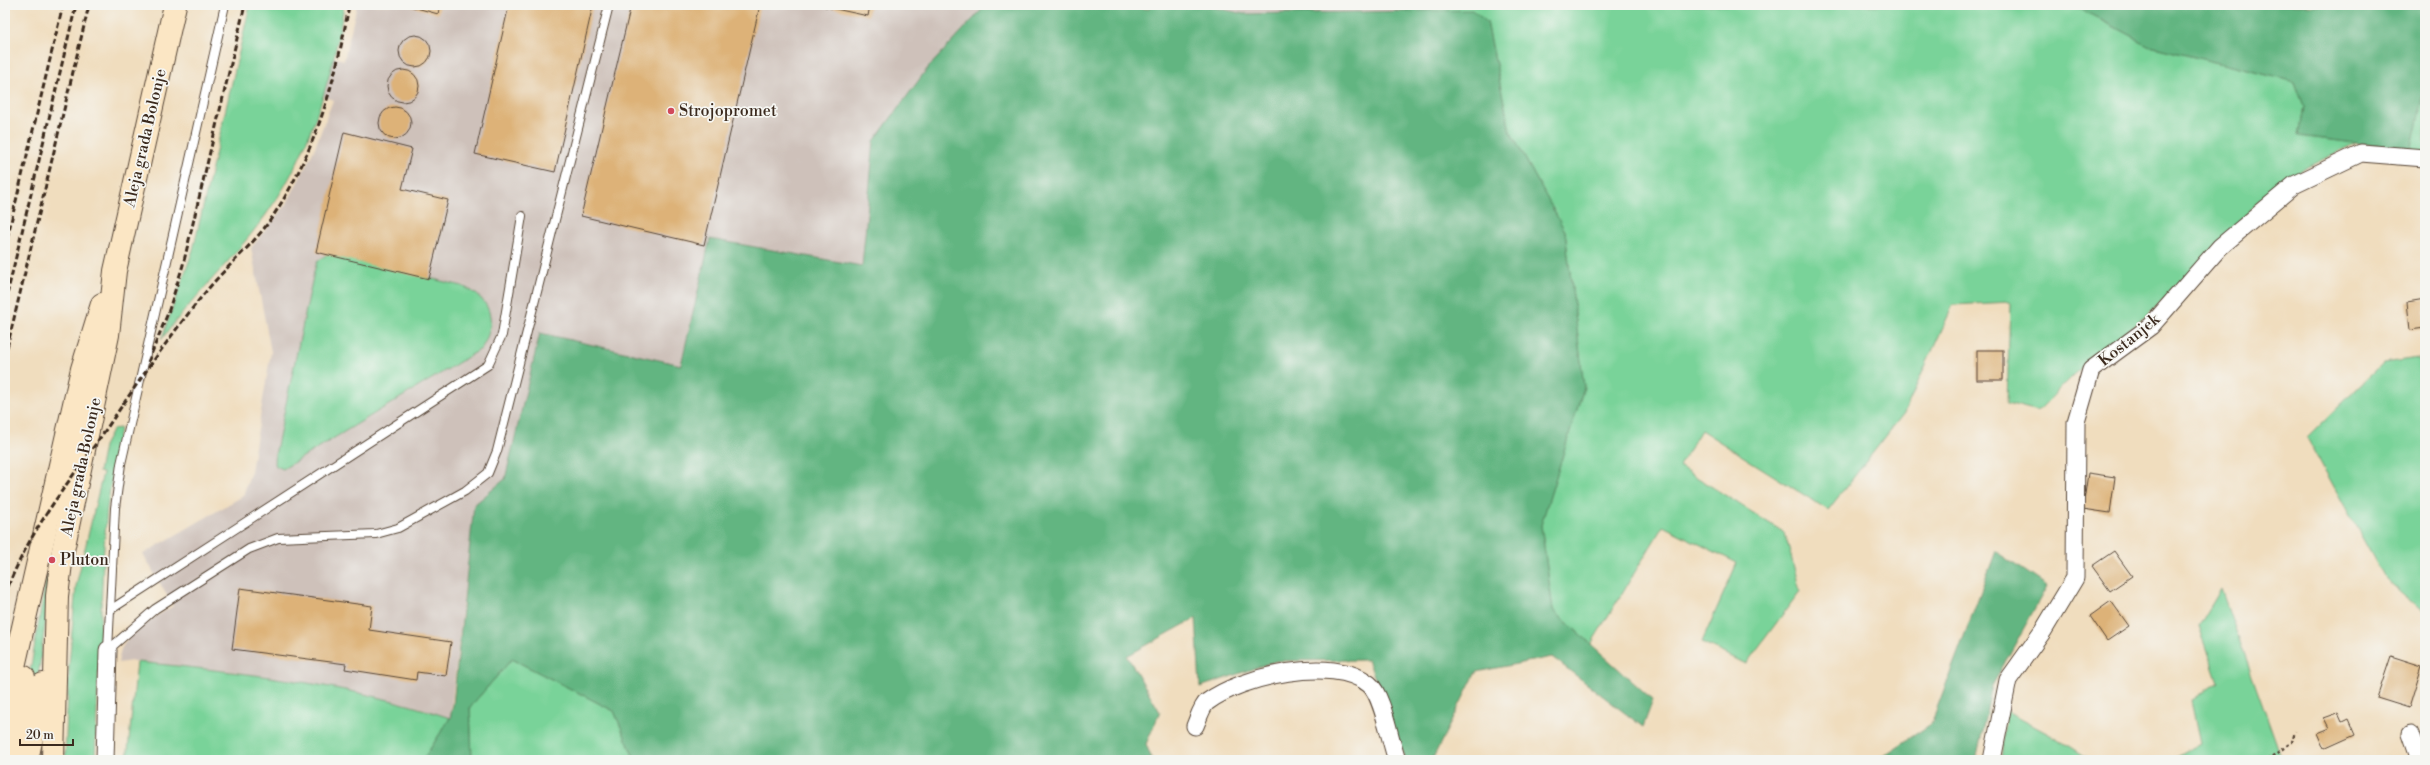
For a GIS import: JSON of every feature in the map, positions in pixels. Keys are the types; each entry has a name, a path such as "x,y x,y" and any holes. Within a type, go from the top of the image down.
{"main road":[{"name":"Aleja grada Bolonje","path":"5,706 26,620 82,369 115,271 175,5"},
{"name":"Aleja grada Bolonje","path":"53,760 57,596 69,520 108,335 115,271"},
{"path":"27,760 41,698 57,596"},
{"path":"13,760 22,691 26,620"}],"street":[{"name":"Kostanjek","path":"1992,760 2008,680 2043,631 2074,578 2076,422 2091,370 2151,326 2220,247 2294,185 2361,152 2425,158"},
{"path":"105,760 108,650"},
{"path":"1195,726 1206,703 1232,688 1284,672 1304,670 1358,676 1370,685 1382,707 1397,760"},
{"path":"2411,734 2420,760"}],"lane":[{"path":"108,650 115,508 121,464 225,5"},
{"path":"108,650 155,609 249,549 278,538 376,534 398,528 465,491 488,473 497,451 609,5"},
{"path":"110,610 488,365 502,335 522,216"}],"path":[{"path":"2267,760 2292,742 2295,731"}],"shaded area":[{"path":"357,5 986,5 927,69 874,141 862,266 710,239 681,366 540,333 505,479 474,505 450,718 421,708 360,694 237,672 132,661 118,663 121,649 132,631 173,606 143,554 243,496 251,471 271,352 251,248 287,203 314,150 333,100 322,96 332,57 344,60"},
{"path":"1204,5 1408,5 1406,11 1244,14"}],"green space":[{"path":"250,5 344,5 335,54 311,129 290,176 278,197 251,234 161,340 193,250"},
{"path":"986,5 1124,5 1149,9 1150,5 1204,5 1244,14 1472,10 1487,22 1510,131 1565,231 1584,387 1541,525 1553,610 1653,700 1643,727 1552,657 1476,672 1432,760 1406,760 1368,660 1276,661 1200,687 1196,618 1127,656 1160,712 1146,744 1152,760 635,760 614,711 512,659 470,707 472,760 423,760 450,718 453,705 474,505 505,479 540,333 681,365 710,239 862,266 874,141 927,69"},
{"path":"1408,5 2073,5 2150,46 2295,82 2304,106 2299,136 2356,143 2279,181 2151,312 2075,374 2038,411 2007,403 2010,302 1953,305 1904,413 1828,510 1701,430 1679,466 1785,533 1800,591 1746,664 1702,642 1737,563 1663,526 1591,644 1553,610 1541,525 1584,387 1565,231 1510,131 1487,22 1406,11"},
{"path":"2073,5 2425,5 2425,89 2411,150 2299,136 2304,106 2295,82 2150,46"},
{"path":"2425,89 2425,155 2411,150"},
{"path":"327,254 462,286 472,291 486,305 489,312 489,330 481,349 283,469 276,466 274,460 314,272 317,262"},
{"path":"2425,357 2425,614 2384,577 2307,438 2383,363"},
{"path":"120,428 107,508 103,560 95,760 65,760 69,665 76,586 103,473 99,472 104,446 113,429"},
{"path":"1996,551 2047,586 1992,686 1976,760 1877,760 1931,724"},
{"path":"49,562 53,563 34,710 30,672"},
{"path":"2221,589 2282,760 2170,760 2200,743 2191,701 2218,682 2199,626"},
{"path":"512,659 614,711 635,760 472,760 470,707"},
{"path":"137,662 256,675 335,688 374,696 450,718 423,760 127,760"},
{"path":"2006,711 2065,743 2091,760 2001,760"}],"building":[{"path":"406,5 440,5 438,14"},
{"path":"509,5 593,5 555,172 475,154"},
{"name":"Strojopromet","path":"631,5 760,5 704,245 581,216"},
{"path":"817,5 870,5 868,16"},
{"path":"412,35 418,35 428,42 431,51 430,57 424,64 418,67 412,67 402,60 399,54 399,48 406,38"},
{"path":"400,70 406,70 416,77 419,86 418,92 412,99 406,102 400,102 390,95 387,89 387,83 394,73"},
{"path":"392,107 398,107 408,114 411,123 410,129 404,136 398,139 392,139 382,132 379,126 379,120 386,110"},
{"path":"344,132 412,149 402,189 448,200 429,279 316,252"},
{"path":"2425,299 2425,328 2410,330 2407,302"},
{"path":"1977,350 2003,350 2003,380 1977,380"},
{"path":"2088,473 2115,477 2110,513 2083,509"},
{"path":"2114,551 2132,576 2110,591 2092,566"},
{"path":"240,588 372,606 369,630 451,642 446,676 417,672 416,680 345,669 346,664 232,649"},
{"path":"2111,601 2129,626 2107,641 2090,616"},
{"path":"2391,656 2422,666 2409,708 2377,698"},
{"path":"2338,713 2342,722 2348,719 2355,735 2324,749 2317,733 2329,728 2324,718"}],"railway":[{"path":"5,247 63,5"},
{"path":"5,303 76,5"},
{"path":"5,356 89,5"},
{"path":"148,362 168,313 183,265 245,5"},
{"path":"5,595 24,553 47,513 152,362 216,280 264,228 286,194 300,169 322,116 338,61 349,5"}],"place":[{"name":"Strojopromet","path":"671,111"},
{"name":"Pluton","path":"52,560"}]}
